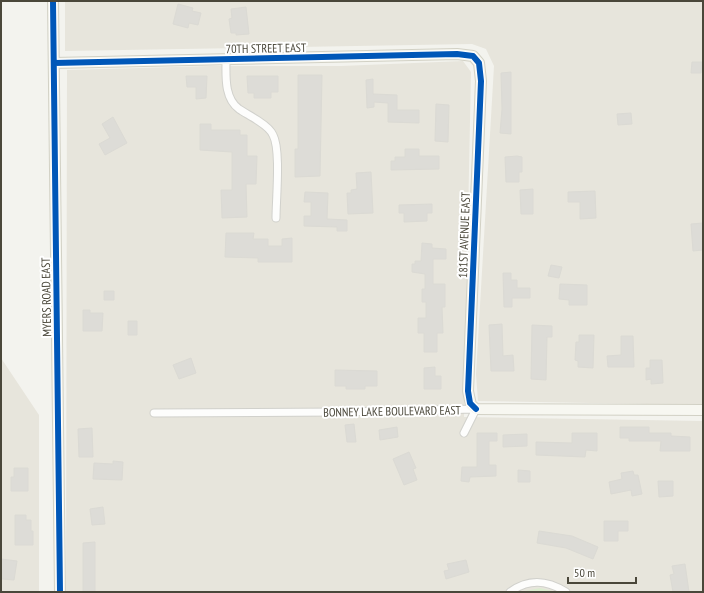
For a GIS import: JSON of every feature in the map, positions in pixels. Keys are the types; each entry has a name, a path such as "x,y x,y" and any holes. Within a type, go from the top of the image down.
{"street":[{"name":"MYERS ROAD EAST","path":"53,1 60,592"},
{"name":"70TH STREET EAST","path":"54,63 457,54 467,54 477,60"},
{"path":"226,60 227,86 232,102 239,109 269,129 275,140 277,153 276,218"},
{"name":"181ST AVENUE EAST","path":"476,409 470,403 468,391 481,81 480,67 477,60"},
{"path":"464,433 476,409"},
{"name":"BONNEY LAKE BOULEVARD EAST","path":"154,413 343,412 476,409 703,410"},
{"path":"510,592 528,583 541,581 554,585 566,592"}],"shaded area":[{"path":"65,1 703,1 703,405 478,401 476,374 494,66 486,49 472,44 65,51"},
{"path":"463,61 471,72 464,417 703,421 703,592 66,592 67,70 211,66 341,66"},
{"path":"1,358 39,415 39,592 1,592"}],"green space":[{"path":"540,588 556,592 520,592"}],"building":[{"path":"178,4 193,8 192,11 201,13 198,25 189,23 188,28 173,24"},
{"path":"246,7 249,34 236,35 236,33 231,33 229,19 232,18 231,9"},
{"path":"692,62 702,62 701,73 691,73"},
{"path":"511,72 511,134 500,133 502,109 501,73"},
{"path":"298,75 322,75 320,176 295,177 295,149 298,149"},
{"path":"186,76 207,76 206,98 196,99 196,87 187,87"},
{"path":"247,76 278,76 278,92 271,92 271,98 254,98 254,93 248,93"},
{"path":"373,79 373,94 397,95 397,110 419,110 419,123 388,122 388,103 374,102 374,107 367,108 366,80"},
{"path":"436,104 449,105 448,142 435,141"},
{"path":"631,113 632,124 618,125 617,114"},
{"path":"113,117 127,143 105,155 99,144 110,138 102,124"},
{"path":"200,124 211,124 211,130 240,130 240,135 247,135 247,156 257,156 256,184 246,184 247,217 222,218 221,190 232,190 232,152 200,150"},
{"path":"405,149 419,149 419,156 439,156 439,169 391,170 391,161 395,161 395,157 405,157"},
{"path":"505,157 522,157 522,172 519,172 519,182 506,182"},
{"path":"371,172 373,213 348,214 347,193 351,193 351,190 357,189 356,173"},
{"path":"533,189 533,214 521,214 520,190"},
{"path":"595,191 596,218 580,219 580,202 568,202 568,192"},
{"path":"305,192 328,193 327,219 347,220 347,231 337,231 337,227 304,226 304,216 311,216 311,202 304,202"},
{"path":"432,204 432,213 427,213 427,221 404,222 404,213 399,213 399,205"},
{"path":"703,223 703,250 693,251 691,224"},
{"path":"226,233 254,233 253,239 268,239 268,246 282,246 282,239 292,238 292,262 258,262 258,258 225,257"},
{"path":"422,243 432,244 432,248 446,249 446,259 433,259 433,284 445,284 445,307 442,307 443,333 437,333 437,352 424,352 424,333 418,333 418,318 426,318 426,302 422,302 422,289 425,289 425,274 412,272 412,264 415,264 415,261 421,261"},
{"path":"551,265 562,267 559,278 548,276"},
{"path":"503,273 511,273 511,280 517,280 517,288 530,288 530,298 512,298 512,307 504,307"},
{"path":"560,284 587,285 587,305 569,305 569,300 559,299"},
{"path":"104,291 114,291 114,300 104,300"},
{"path":"83,310 90,310 90,313 103,313 102,331 83,331"},
{"path":"128,321 137,321 137,335 128,335"},
{"path":"502,324 503,356 513,355 514,371 491,371 489,325"},
{"path":"532,325 552,326 552,337 547,337 546,380 531,379"},
{"path":"579,335 594,335 593,368 578,367 578,361 575,360 576,342 579,342"},
{"path":"621,336 633,336 634,367 608,367 607,356 621,355"},
{"path":"191,358 196,373 179,379 173,365"},
{"path":"650,360 662,360 663,383 651,384 651,379 646,380 646,368 650,368"},
{"path":"435,367 435,376 441,376 441,389 424,389 424,368"},
{"path":"335,370 377,371 377,386 365,386 365,389 346,389 346,386 335,386"},
{"path":"354,424 356,442 347,442 345,425"},
{"path":"397,427 398,437 380,440 379,430"},
{"path":"620,427 649,427 649,433 671,433 671,436 690,437 690,451 660,451 661,441 629,441 629,438 620,438"},
{"path":"92,428 93,457 79,457 78,429"},
{"path":"477,433 497,433 497,441 489,441 489,465 496,465 496,476 470,477 469,482 461,481 462,467 477,467"},
{"path":"572,433 597,433 597,451 586,450 585,457 536,455 536,442 572,443"},
{"path":"527,434 527,446 503,447 503,435"},
{"path":"409,452 416,468 413,469 417,480 404,485 393,459"},
{"path":"113,461 123,462 122,480 93,479 94,463 113,464"},
{"path":"14,468 28,468 28,491 11,491 11,477 14,477"},
{"path":"518,470 530,471 530,482 518,482"},
{"path":"633,471 634,475 638,475 642,494 632,496 631,490 611,494 609,482 622,479 621,473"},
{"path":"658,481 673,481 673,496 659,497"},
{"path":"103,507 105,524 92,525 90,509"},
{"path":"15,515 26,515 26,520 31,520 33,545 15,545"},
{"path":"604,521 628,521 628,531 618,531 618,541 604,541"},
{"path":"539,531 572,536 598,547 593,559 566,548 537,543"},
{"path":"95,542 95,592 83,592 83,543"},
{"path":"1,559 17,561 14,580 2,579"},
{"path":"466,560 469,572 446,579 444,571 449,570 447,564"},
{"path":"685,564 689,592 673,592 670,575 674,574 672,566"}],"cycle path":[{"path":"53,1 60,592"},
{"path":"54,63 457,54 473,56 479,63 481,81 468,391 470,403 476,409"}]}
